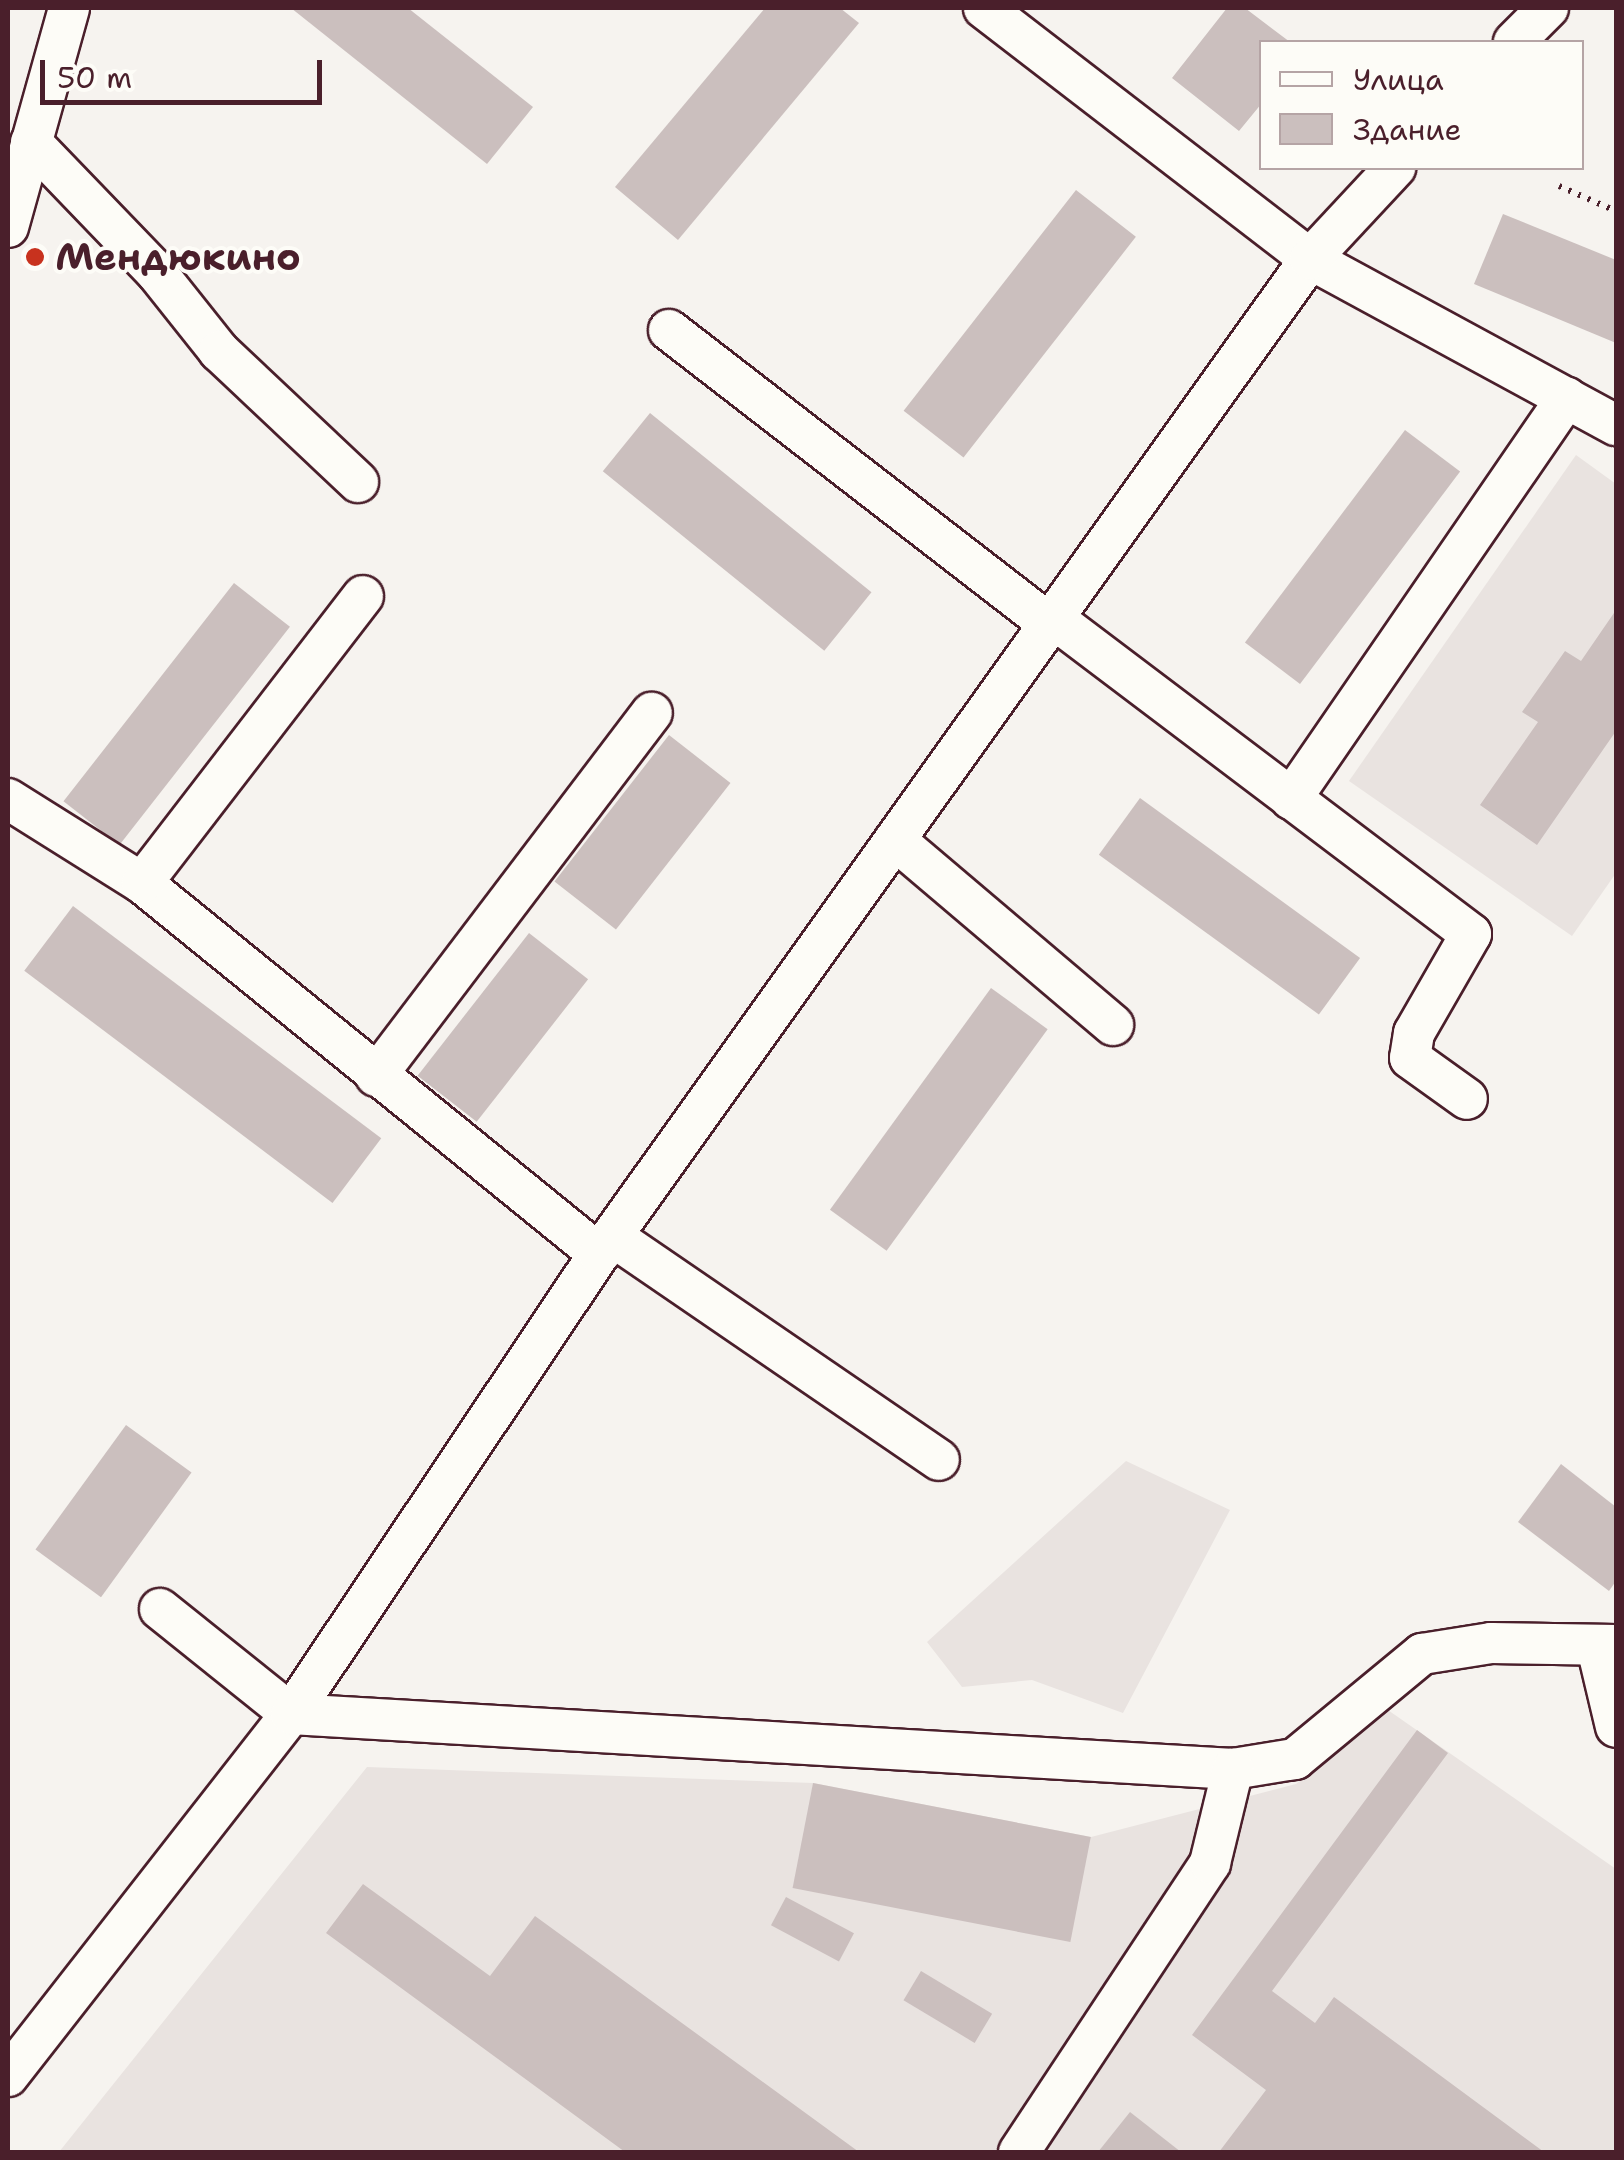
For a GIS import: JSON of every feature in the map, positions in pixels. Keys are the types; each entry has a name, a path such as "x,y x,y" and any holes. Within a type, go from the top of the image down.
{"street":[{"path":"8,227 69,8"},
{"path":"984,8 1310,259 1616,425"},
{"path":"1516,40 1548,8"},
{"path":"32,142 156,273 219,350 358,482"},
{"path":"8,2076 290,1714 605,1245 1310,259 1393,170"},
{"path":"669,330 1470,934 1414,1033 1410,1058 1467,1099"},
{"path":"1291,799 1567,398"},
{"path":"142,883 363,596"},
{"path":"376,1076 652,713"},
{"path":"8,799 142,883 376,1076 605,1245 939,1460"},
{"path":"895,840 1113,1025"},
{"path":"160,1609 290,1714 1233,1769 1296,1759 1422,1654 1491,1643 1560,1641 1607,1646 1616,1727"},
{"path":"1018,2152 1210,1863 1233,1769"}],"path":[{"path":"1559,186 1616,210"}],"shaded area":[{"path":"1576,455 1616,484 1616,873 1572,936 1349,781"},
{"path":"1126,1461 1230,1510 1123,1713 1032,1680 962,1687 927,1642"},
{"path":"1385,1708 1616,1869 1616,2152 59,2152 367,1767 813,1783 1091,1837 1296,1784"}],"building":[{"path":"291,8 408,8 533,107 487,164"},
{"path":"765,8 840,8 859,23 678,240 615,187"},
{"path":"1227,8 1245,8 1287,40 1259,40 1259,107 1239,131 1172,78"},
{"path":"1076,190 1136,237 964,457 904,411"},
{"path":"1503,214 1616,260 1616,343 1474,284"},
{"path":"650,413 871,592 824,651 603,471"},
{"path":"1405,430 1460,472 1300,684 1245,642"},
{"path":"234,583 290,627 119,845 63,801"},
{"path":"1616,610 1616,731 1537,845 1480,805 1538,722 1522,712 1565,651 1581,661"},
{"path":"669,735 730,783 616,930 554,882"},
{"path":"1140,798 1360,958 1319,1015 1099,855"},
{"path":"73,906 381,1138 333,1203 24,971"},
{"path":"529,933 588,979 477,1122 418,1076"},
{"path":"991,988 1048,1029 887,1251 830,1210"},
{"path":"126,1425 192,1473 101,1597 35,1550"},
{"path":"1561,1464 1616,1507 1616,1581 1609,1591 1518,1522"},
{"path":"1417,1730 1448,1753 1272,1991 1315,2023 1334,1997 1544,2152 1219,2152 1266,2090 1192,2035"},
{"path":"813,1783 1091,1837 1070,1942 793,1888"},
{"path":"363,1884 490,1976 535,1916 859,2152 625,2152 326,1933"},
{"path":"786,1897 854,1933 839,1961 771,1925"},
{"path":"921,1971 992,2014 975,2043 903,2000"},
{"path":"1130,2112 1181,2152 1098,2152"}],"place":[{"name":"Мендюкино","path":"35,257"}]}
